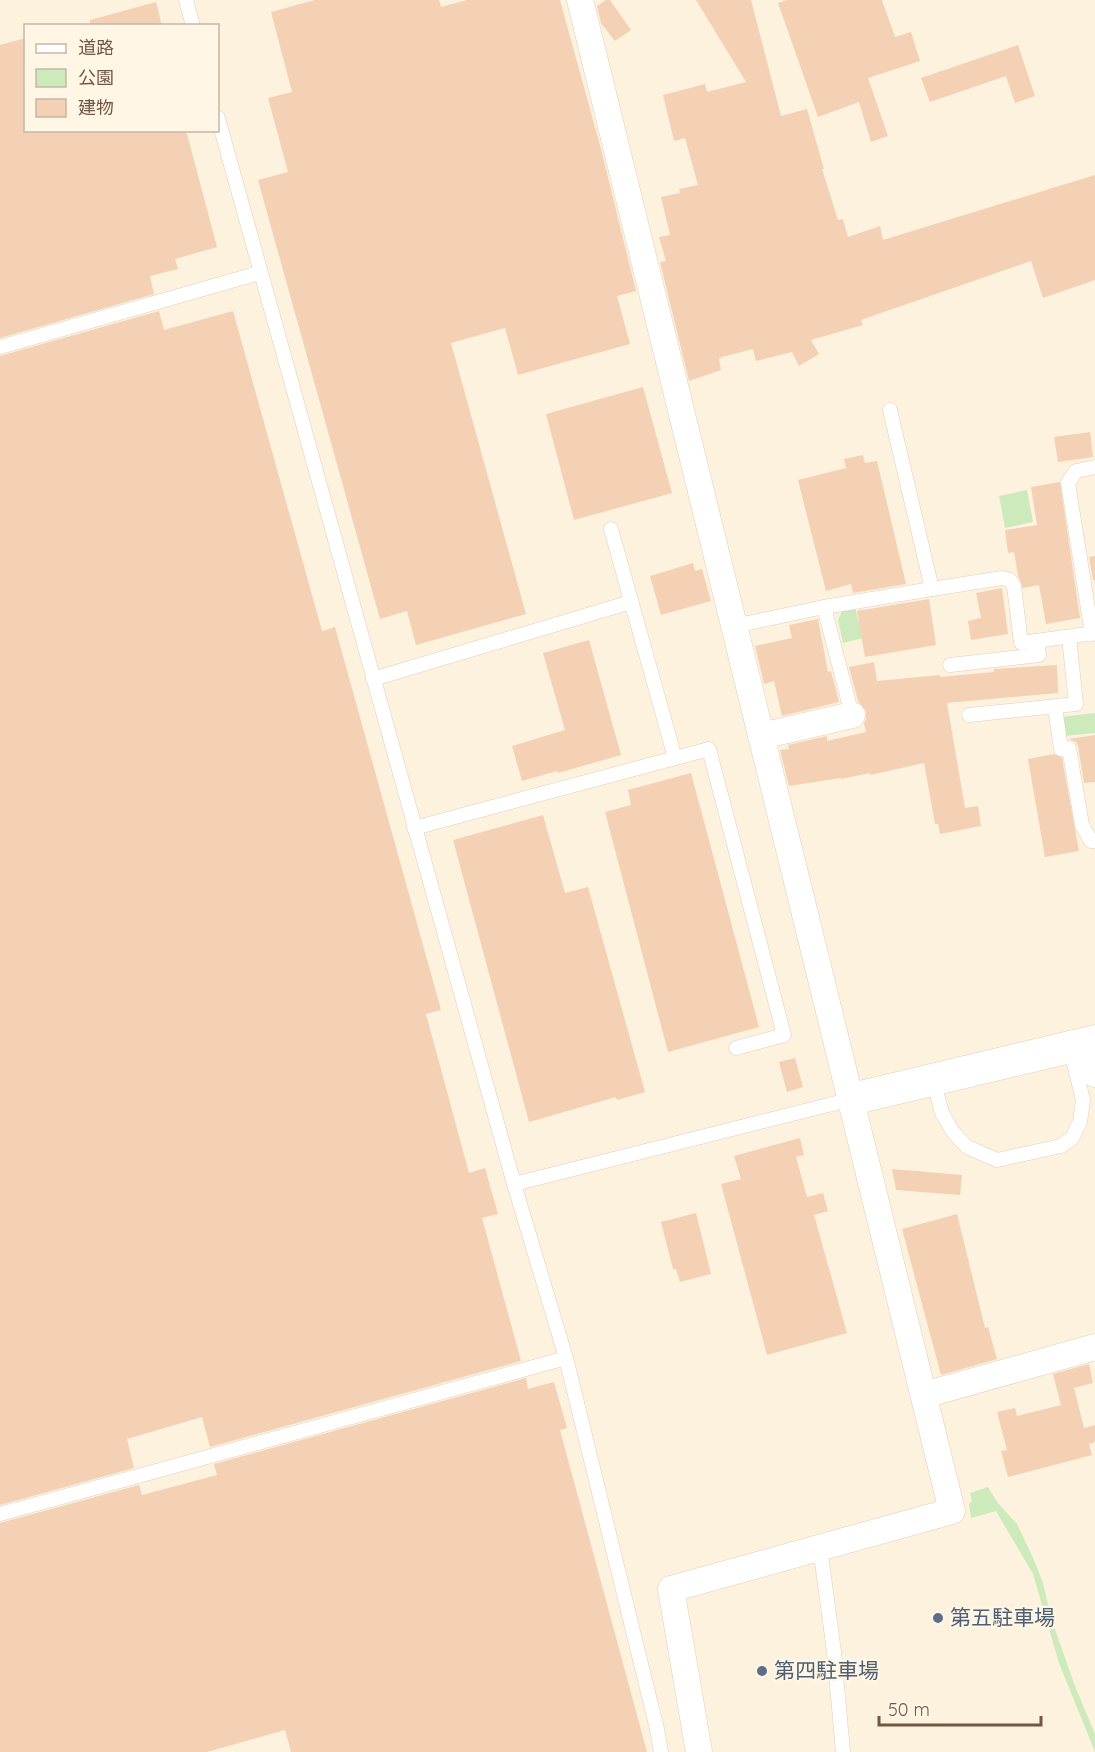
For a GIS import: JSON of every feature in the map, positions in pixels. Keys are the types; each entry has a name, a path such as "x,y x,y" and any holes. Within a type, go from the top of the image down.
{"street":[{"path":"581,0 952,1511 671,1589 699,1752"},
{"path":"762,736 852,715"},
{"path":"852,1099 1083,1044 1095,1074"},
{"path":"924,1395 1095,1347"}],"lane":[{"path":"186,0 192,24"},
{"path":"219,122 414,828 514,1184 566,1358 661,1752"},
{"path":"0,346 259,273"},
{"path":"890,410 932,589"},
{"path":"734,626 824,607 1002,578 1010,580 1014,586 1021,643 1093,634 1068,483 1076,471 1095,467"},
{"path":"611,529 675,758"},
{"path":"373,679 631,602"},
{"path":"824,607 852,715"},
{"path":"969,715 1076,704 1069,638"},
{"path":"950,665 1039,655 1037,641"},
{"path":"1055,707 1061,749 1069,748 1082,825 1091,842 1095,841"},
{"path":"414,828 709,749 784,1035 736,1048"},
{"path":"933,1080 942,1113 953,1132 967,1147 997,1161 1061,1146 1072,1138 1080,1122 1083,1100 1083,1044"},
{"path":"514,1184 852,1099"},
{"path":"0,1514 566,1358"},
{"path":"820,1547 834,1652 843,1752"}],"green space":[{"path":"1027,490 1033,522 1005,528 999,496"},
{"path":"855,608 863,638 843,643 838,620 842,611"},
{"path":"1095,713 1095,733 1064,736 1061,717"},
{"path":"988,1487 997,1502 1017,1524 1034,1560 1043,1583 1051,1618 1095,1734 1095,1752 1059,1663 1033,1574 996,1511 971,1518 970,1493"}],"building":[{"path":"315,0 439,0 441,7 467,0 560,0 601,149 636,291 617,296 630,344 518,375 505,328 451,343 526,614 416,645 407,611 380,619 258,180 288,172 268,98 292,92 271,12"},
{"path":"610,0 631,30 615,41 601,23 597,6"},
{"path":"696,0 751,0 781,116 807,109 838,220 843,219 848,237 880,226 883,240 1095,175 1095,280 1043,298 1031,261 861,320 863,325 811,340 819,354 799,366 792,352 756,361 753,349 722,357 719,359 721,370 689,381 660,262 666,261 659,237 670,235 661,197 680,193 679,189 698,185 685,138 674,141 663,95 705,84 707,92 746,82"},
{"path":"787,0 882,0 895,37 911,32 920,61 868,78 888,136 871,142 859,102 818,117 778,3"},
{"path":"156,2 162,24 90,24 90,20"},
{"path":"24,39 24,132 187,132 217,247 175,259 178,269 150,276 154,294 0,338 0,45"},
{"path":"1018,45 1035,96 1015,103 1006,76 930,102 921,78"},
{"path":"159,311 164,330 233,311 322,631 335,627 441,1010 426,1014 469,1173 485,1168 498,1214 482,1218 521,1361 210,1447 202,1417 127,1439 134,1468 0,1505 0,356"},
{"path":"643,387 672,493 574,520 546,414"},
{"path":"1090,432 1093,457 1058,462 1054,437"},
{"path":"863,455 865,463 877,461 906,584 853,593 851,584 826,591 798,480 846,468 844,459"},
{"path":"1060,482 1080,618 1046,624 1039,585 1023,588 1014,552 1008,553 1005,530 1037,525 1031,487"},
{"path":"1095,556 1095,580 1093,580 1089,557"},
{"path":"693,563 695,571 702,569 711,601 661,615 650,576"},
{"path":"1002,588 1008,634 971,640 968,621 981,618 976,593"},
{"path":"929,599 936,645 865,657 857,611"},
{"path":"818,619 828,672 831,671 839,702 782,716 774,681 764,684 755,646 792,638 789,625"},
{"path":"589,640 621,755 522,781 512,746 565,730 543,653"},
{"path":"874,662 877,681 1057,665 1058,693 947,703 965,808 978,806 981,826 940,834 938,824 935,824 924,763 870,775 870,773 789,786 780,750 789,749 788,745 827,736 827,741 866,732 864,723 866,711 858,701 849,667"},
{"path":"1095,735 1095,782 1084,783 1078,746 1076,742 1069,739"},
{"path":"1054,754 1062,758 1079,851 1045,857 1028,759"},
{"path":"691,773 759,1027 668,1052 605,812 631,805 628,790"},
{"path":"543,815 565,893 588,887 645,1092 617,1100 616,1097 529,1122 453,840"},
{"path":"795,1058 803,1087 787,1092 779,1062"},
{"path":"800,1138 804,1155 796,1157 807,1197 823,1193 828,1211 814,1215 847,1333 767,1355 721,1184 741,1179 734,1156"},
{"path":"892,1169 962,1175 960,1195 896,1190"},
{"path":"696,1213 711,1274 680,1282 676,1269 673,1269 661,1222"},
{"path":"957,1214 985,1328 988,1327 997,1359 941,1375 902,1229"},
{"path":"1089,1364 1093,1383 1074,1388 1084,1428 1095,1425 1095,1442 1089,1444 1092,1455 1008,1477 1001,1451 1007,1450 997,1412 1015,1408 1017,1416 1061,1405 1053,1374"},
{"path":"526,1378 528,1389 554,1382 567,1428 560,1430 647,1752 291,1752 285,1730 207,1752 0,1752 0,1523 139,1485 142,1495 217,1475 214,1464"}],"place":[{"name":"第五駐車場","path":"938,1618"},
{"name":"第四駐車場","path":"762,1671"}]}
